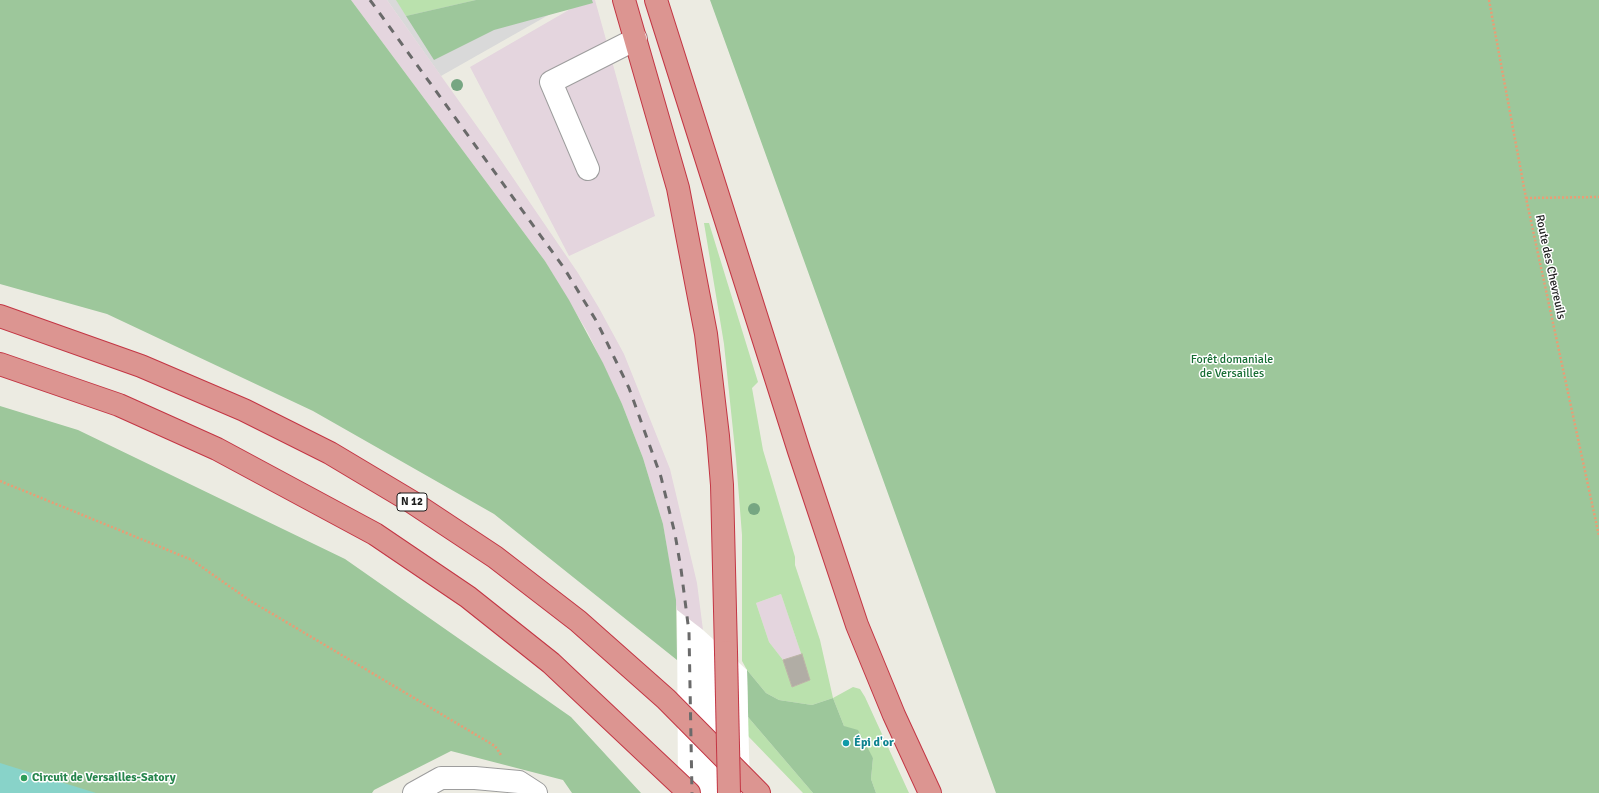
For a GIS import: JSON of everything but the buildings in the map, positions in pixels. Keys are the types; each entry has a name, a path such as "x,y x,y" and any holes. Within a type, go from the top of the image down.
{"highway":[{"path":"624,0 678,188 706,334 718,429 722,485 728,793"},
{"path":"656,0 799,451 857,625 894,715 930,793"},
{"name":"N 12","path":"0,316 141,366 244,410 330,454 412,502 496,557 578,621 666,699 759,793"},
{"path":"0,364 119,405 210,446 309,497 375,534 468,596 551,663 689,793"}],"lane":[{"path":"588,169 551,82 636,39"},
{"path":"414,793 441,778 475,778 528,788"}],"path":[{"name":"Route des Chevreuils","path":"1489,0 1526,198 1599,536"},
{"path":"1526,198 1599,197"},
{"path":"0,481 192,560 249,600 495,746 528,788"}],"shaded area":[{"path":"351,0 387,0 496,153 578,273 599,308 624,354 670,469 697,583 703,630 677,610 663,524 643,458 622,404 588,333 545,261"},
{"path":"387,0 575,0 441,76"},
{"path":"586,0 595,0 655,216 569,256 470,67"},
{"path":"781,594 810,680 792,687 783,660 769,642 756,603"},
{"name":"Circuit de Versailles-Satory","path":"0,763 96,793 0,793"}],"green space":[{"path":"0,0 351,0 545,261 569,300 603,363 622,404 643,458 663,524 676,600 677,660 494,514 313,411 107,314 0,284"},
{"path":"396,0 476,0 406,16"},
{"path":"476,0 592,0 593,3 494,30 434,60 406,16"},
{"name":"Forêt domaniale de Versailles","path":"710,0 1599,0 1599,793 996,793"},
{"path":"704,223 709,223 758,382 752,388 763,450 795,557 795,565 820,640 833,698 812,705 779,700 766,693 747,670 742,661 742,535 724,344","holes":["781,594 810,680 792,687 783,660 769,642 756,603"]},
{"path":"0,406 78,430 345,559 571,717 641,793 572,793 563,780 451,751 374,790 372,793 0,793"},
{"path":"747,670 766,693 779,700 812,705 833,698 844,726 858,730 873,758 871,779 876,793 813,793 748,717"},
{"path":"853,687 860,689 909,793 876,793 871,779 873,758 844,726 833,698"},
{"path":"748,717 813,793 803,793 748,736"}],"pier":[{"path":"677,610 703,630 747,670 750,793 678,793"}],"railway":[{"path":"370,0 564,268 597,322 629,388 661,477 675,534 681,569 689,632 692,793"}],"place":[{"name":"Épi d'or","path":"846,743"},
{"name":"Circuit de Versailles-Satory","path":"24,778"}]}
